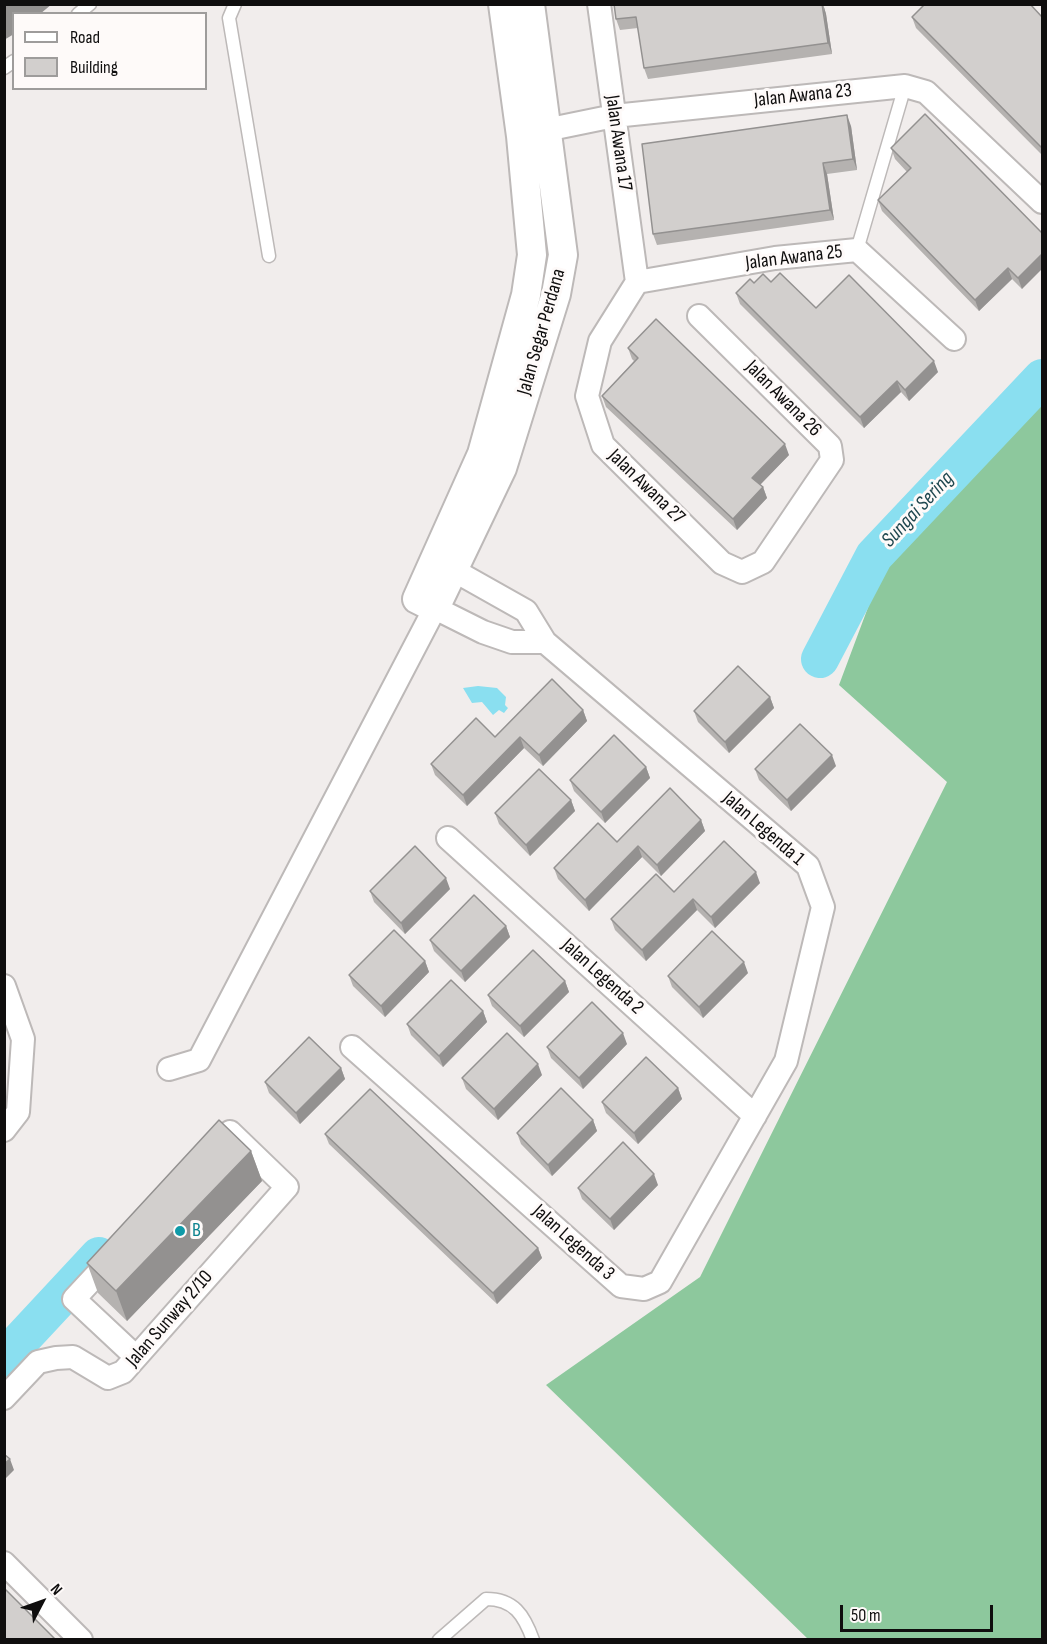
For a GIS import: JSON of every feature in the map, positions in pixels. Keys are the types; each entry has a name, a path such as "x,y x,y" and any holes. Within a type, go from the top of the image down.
{"street":[{"name":"Jalan Segar Perdana","path":"426,603 444,564 502,468 556,294 563,255 503,4"},
{"name":"Jalan Segar Perdana","path":"530,4 533,133"},
{"name":"Jalan Awana 17","path":"599,4 637,282"},
{"name":"Jalan Awana 23","path":"533,133 614,116 905,86 926,92 1042,202"},
{"name":"Jalan Awana 25","path":"637,282 775,258 857,250 954,339"},
{"name":"Jalan Awana 27","path":"637,282 600,341 587,396 603,446 722,563 742,572"},
{"name":"Jalan Awana 26","path":"699,316 830,446 832,460 763,562 742,572"},
{"name":"Jalan Legenda 1","path":"444,564 526,611 545,642 807,866 823,907 786,1061 755,1116"},
{"path":"169,1069 200,1060 426,603 483,632 512,642 545,642"},
{"name":"Jalan Legenda 2","path":"448,838 755,1116"},
{"path":"4,986 23,1039 11,1121"},
{"name":"Jalan Legenda 3","path":"352,1047 621,1286 644,1289 660,1282 755,1116"},
{"name":"Jalan Sunway 2/10","path":"4,1398 38,1362 73,1356 108,1378 123,1372 287,1187 230,1131 214,1148"},
{"path":"129,1240 74,1299 135,1356"},
{"path":"4,1563 81,1640"}],"lane":[{"path":"235,4 229,18 269,256"},
{"path":"857,250 905,86"},
{"path":"440,1640 486,1599 500,1599 516,1607 525,1617 533,1640"}],"green space":[{"path":"1042,364 1042,1639 808,1639 546,1385 700,1277 947,782 839,685 882,570"}],"water":[{"path":"478,686 497,688 506,697 505,705 508,708 504,713 499,710 493,715 482,702 472,703 463,688"}],"building":[{"path":"614,4 822,4 828,43 644,68 636,17 616,19"},
{"path":"925,4 1030,4 1042,17 1042,148 912,17"},
{"path":"925,114 1042,233 1042,254 1018,278 1008,268 975,300 878,200 911,168 891,148"},
{"path":"847,115 853,159 823,163 830,210 653,234 642,144"},
{"path":"780,273 816,308 849,275 934,361 905,390 897,381 860,417 736,293 750,279 754,283 763,274 771,282"},
{"path":"656,319 785,444 752,478 763,487 733,519 602,396 638,358 628,348"},
{"path":"738,666 770,697 725,742 694,711"},
{"path":"552,679 583,710 539,755 520,737 463,795 431,764 476,718 495,737"},
{"path":"800,724 832,755 787,800 755,769"},
{"path":"614,735 646,767 601,812 570,780"},
{"path":"539,769 571,800 526,845 495,813"},
{"path":"670,788 701,820 657,865 638,846 585,900 554,868 598,823 617,842"},
{"path":"724,841 756,872 711,917 693,899 642,950 611,919 656,874 674,892"},
{"path":"415,846 446,878 401,923 370,891"},
{"path":"474,895 506,926 461,971 430,940"},
{"path":"394,930 425,961 381,1006 349,975"},
{"path":"712,931 744,962 699,1007 668,976"},
{"path":"533,950 565,981 520,1026 488,995"},
{"path":"451,980 483,1011 439,1056 407,1024"},
{"path":"592,1002 623,1033 579,1078 547,1047"},
{"path":"507,1033 538,1064 494,1109 462,1078"},
{"path":"309,1037 341,1068 296,1113 265,1082"},
{"path":"646,1057 678,1088 634,1133 602,1102"},
{"path":"561,1088 593,1120 548,1165 517,1133"},
{"path":"370,1089 538,1248 493,1293 325,1134"},
{"path":"219,1120 251,1151 116,1291 87,1263"},
{"path":"623,1142 654,1174 610,1219 578,1188"},
{"path":"4,1454 10,1459 4,1464"},
{"path":"4,1588 56,1640 4,1640"}],"waterway":[{"name":"Sungai Sering","path":"820,659 874,556 1042,378"},
{"name":"Sungai Sering","path":"4,1358 99,1256"}],"place":[{"name":"B","path":"180,1231"}]}
